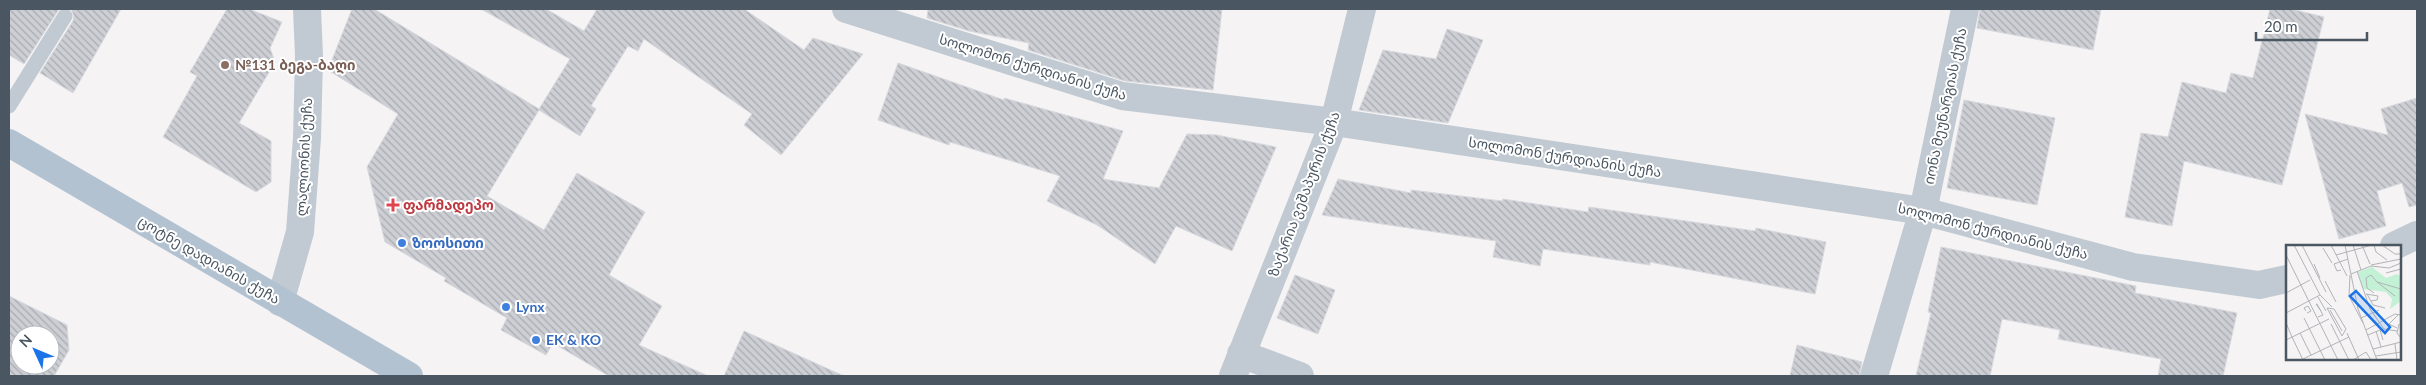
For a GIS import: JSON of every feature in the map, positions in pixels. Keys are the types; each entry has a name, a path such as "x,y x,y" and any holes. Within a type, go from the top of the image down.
{"main road":[{"name":"ცოტნე დადიანის ქუჩა","path":"9,143 409,376"}],"street":[{"name":"ლალიონის ქუჩა","path":"280,302 300,232 307,138 309,56 307,9"},
{"name":"სოლომონ ქურდიანის ქუჩა","path":"846,9 1122,96 1334,122 1924,211 2133,267 2259,285 2286,279"},
{"name":"ზაქარია ვეშაპურის ქუჩა","path":"1237,365 1334,122 1362,9"},
{"name":"იონა მეუნარგიას ქუჩა","path":"1874,376 1924,211 1965,9"},
{"path":"2396,245 2417,235"},
{"path":"1237,365 1300,376"}],"lane":[{"path":"9,106 65,16"}],"building":[{"path":"9,9 59,9 24,64 9,55"},
{"path":"71,9 121,9 73,93 40,73 73,21 74,16"},
{"path":"227,9 249,9 282,22 270,48 275,62 239,123 271,141 271,182 256,192 163,137 197,76 190,72"},
{"path":"352,9 374,9 539,109 570,59 481,9 546,9 584,31 597,9 744,9 804,50 813,38 863,54 781,155 744,125 752,114 644,39 638,51 628,46 591,106 596,109 580,136 539,110 487,196 544,230 577,173 645,212 609,275 662,306 639,345 708,376 609,376 553,343 546,355 501,330 507,318 444,281 446,278 385,242 367,167 398,114 328,70"},
{"path":"928,9 1222,9 1213,90 1125,81 1028,50 1029,43 969,31 927,18"},
{"path":"1980,9 2101,9 2093,50 1977,28"},
{"path":"2270,9 2291,9 2324,17 2282,185 2184,161 2172,226 2125,217 2141,133 2168,137 2182,82 2226,93 2231,73 2253,78"},
{"path":"1447,29 1483,40 1448,123 1359,110 1383,50 1436,59"},
{"path":"898,63 1004,100 1004,98 1123,131 1103,179 1159,188 1187,134 1217,135 1276,147 1232,251 1176,226 1155,264 1097,225 1047,201 1060,176 950,142 949,145 878,120"},
{"path":"2417,98 2417,205 2409,207 2402,183 2377,191 2386,226 2339,239 2305,114 2388,135 2381,109"},
{"path":"1964,100 2055,118 2037,205 1947,188"},
{"path":"1338,179 1411,193 1411,190 1502,201 1503,199 1588,212 1589,207 1755,231 1756,228 1826,242 1815,294 1650,262 1650,265 1543,249 1540,266 1493,257 1496,241 1322,215"},
{"path":"1941,247 2136,286 2135,293 2237,313 2223,376 2158,376 2161,359 2058,339 2060,330 2002,319 1990,376 1916,376 1931,313 1928,312"},
{"path":"1295,275 1335,290 1318,334 1277,318"},
{"path":"9,296 67,325 69,350 60,366 60,325 10,325 10,375 54,376 9,376"},
{"path":"744,331 844,376 724,376"},
{"path":"1797,345 1862,362 1859,376 1790,376"}],"place":[{"name":"№131 ბეგა-ბაღი","path":"225,65"},
{"name":"ფარმადეპო","path":"393,205"},
{"name":"ზოოსითი","path":"402,243"},
{"name":"Lynx","path":"506,307"},
{"name":"EK & KO","path":"536,340"}]}
